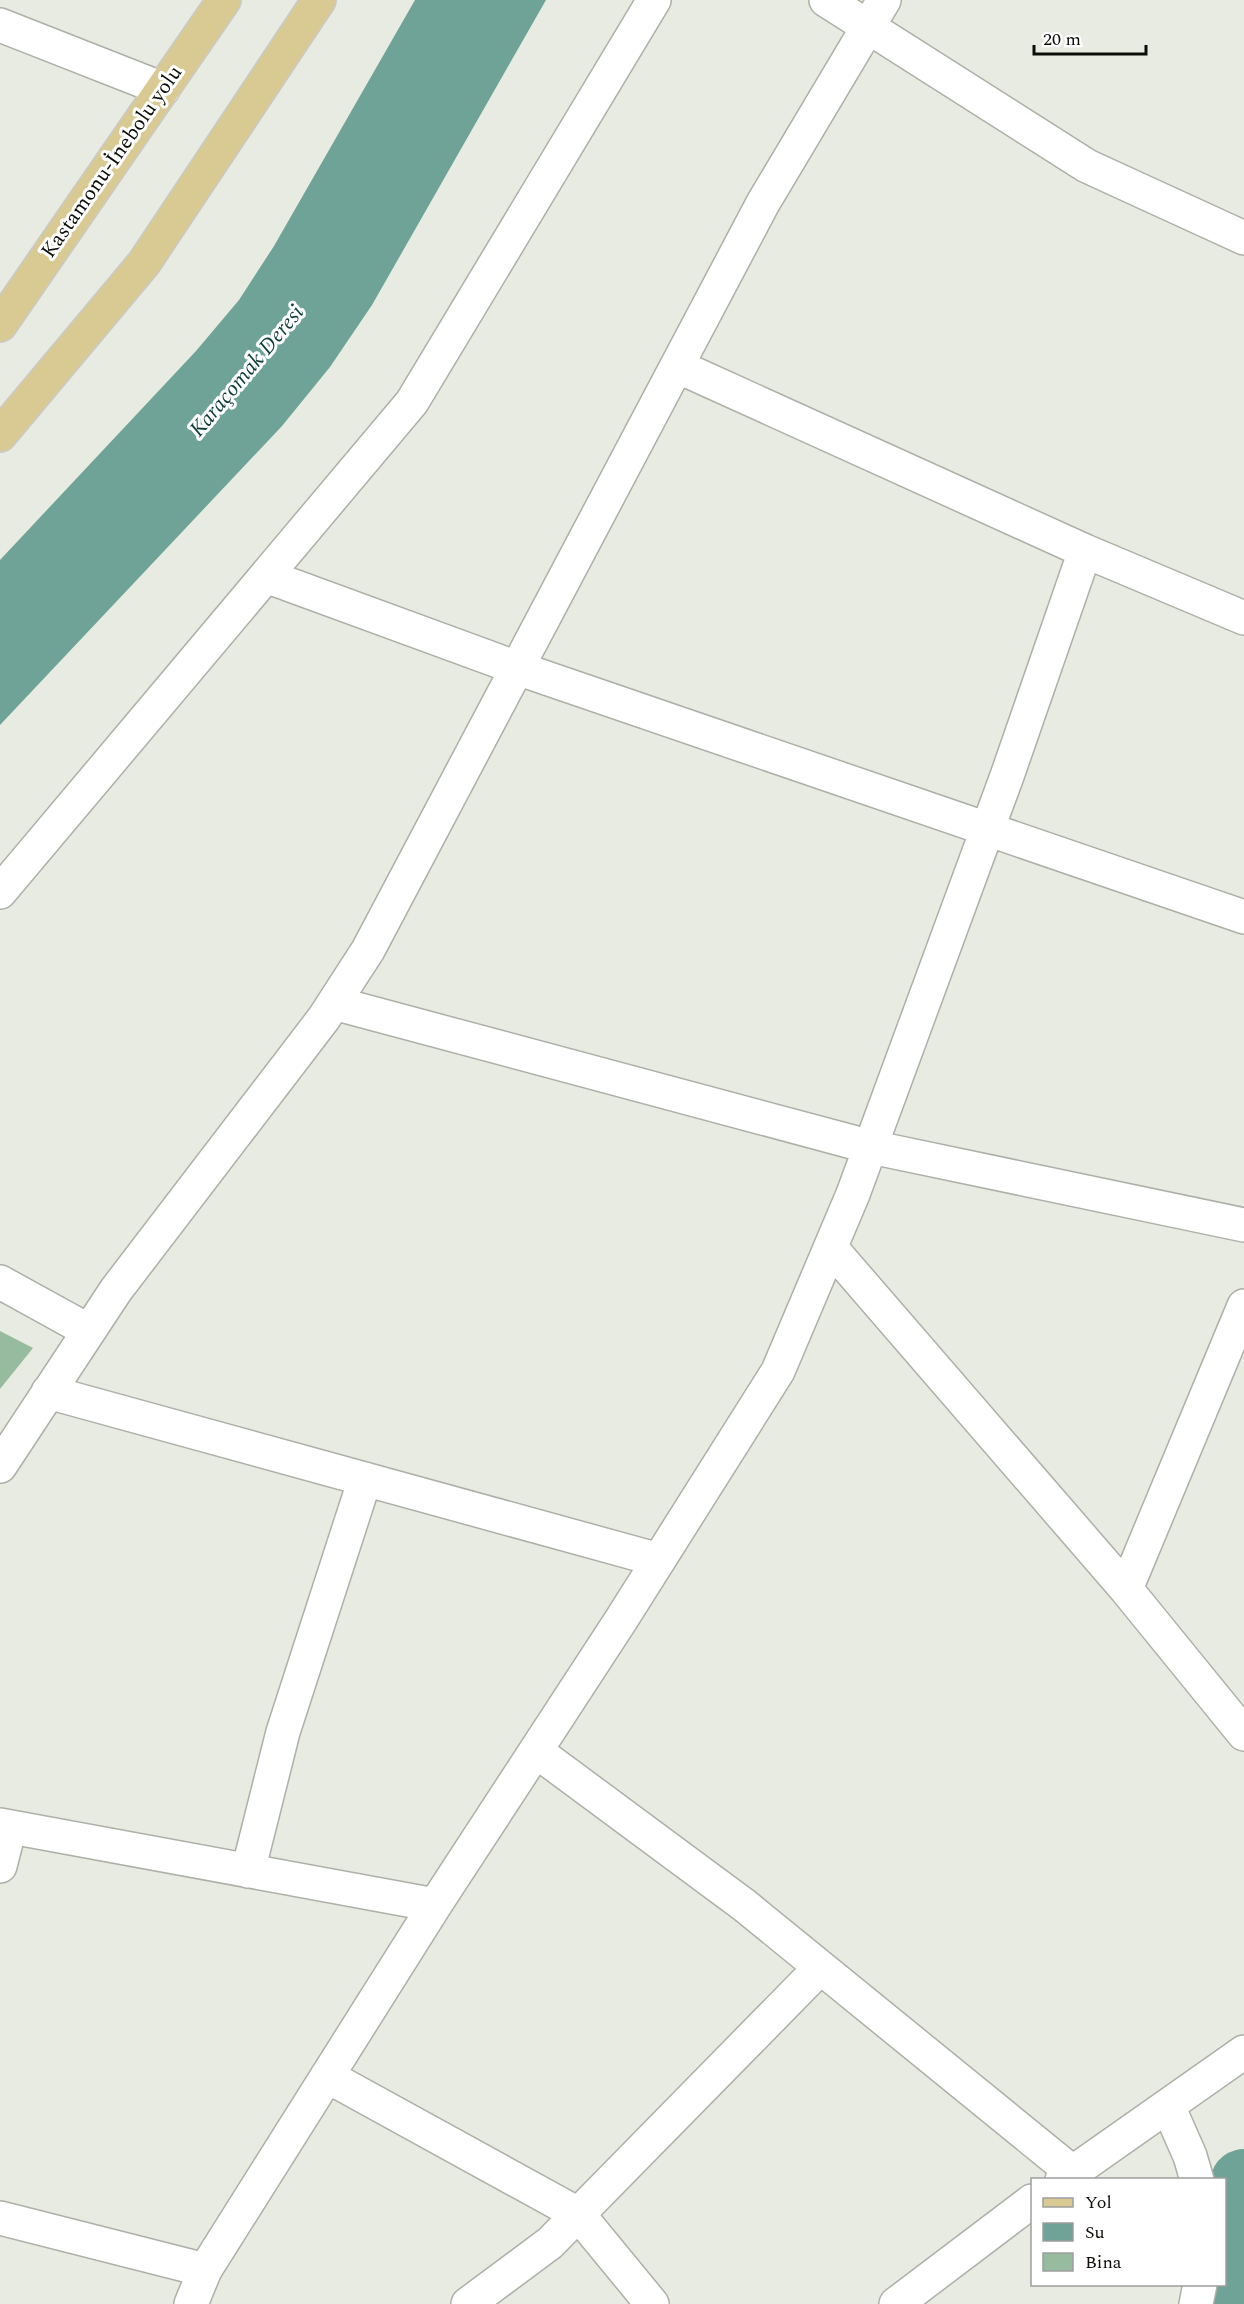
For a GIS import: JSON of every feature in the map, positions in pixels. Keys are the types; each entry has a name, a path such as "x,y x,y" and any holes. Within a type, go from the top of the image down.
{"main road":[{"name":"Kastamonu-İnebolu yolu","path":"0,325 224,0"},
{"path":"0,435 144,263 319,0"}],"street":[{"path":"0,892 412,402 654,0"},
{"path":"826,0 876,13 1087,166 1244,238"},
{"path":"0,1466 116,1290 334,1003 368,950 763,203 876,13"},
{"path":"0,25 163,88"},
{"path":"677,366 1084,551 1244,618"},
{"path":"191,2304 205,2270 327,2076 778,1371 871,1147 987,829 1084,551"},
{"path":"266,576 517,668 1244,916"},
{"path":"334,1003 871,1147 1244,1225"},
{"path":"831,1248 1126,1589 1244,1734"},
{"path":"0,1282 89,1331"},
{"path":"1126,1589 1244,1306"},
{"path":"48,1392 659,1560"},
{"path":"248,1871 283,1732 365,1479"},
{"path":"536,1751 744,1905 1067,2176 1244,2052"},
{"path":"0,1866 5,1826 435,1905"},
{"path":"468,2304 550,2243 820,1968"},
{"path":"327,2076 578,2214 652,2304"},
{"path":"1168,2106 1190,2156 1196,2178"},
{"path":"896,2304 1031,2202"},
{"path":"0,2218 205,2270"},
{"path":"1196,2304 1200,2286"}],"water":[{"name":"Karaçomak Deresi","path":"415,0 546,0 372,305 330,367 282,426 0,725 0,560 196,351 239,300 274,246"}],"building":[{"path":"0,1331 33,1348 0,1389"}],"waterway":[{"path":"1228,2304 1244,2183"}]}
